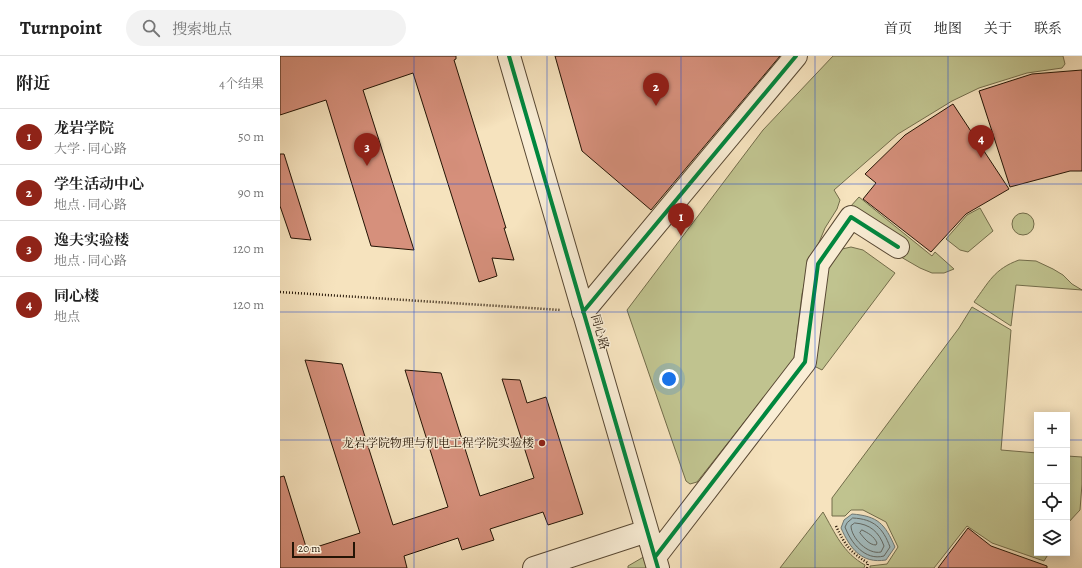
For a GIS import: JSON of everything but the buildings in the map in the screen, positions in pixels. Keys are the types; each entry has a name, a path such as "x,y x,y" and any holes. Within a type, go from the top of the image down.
{"street":[{"name":"同心路","path":"509,56 656,563"},
{"path":"583,312 796,56"},
{"path":"656,563 805,362 818,264 851,217 898,247"},
{"path":"534,568 647,531"}],"path":[{"path":"280,292 583,312"},
{"path":"836,526 844,542 855,555 868,563 867,568"}],"green space":[{"path":"833,56 1063,56 1065,64 1062,68 1027,73 979,88 952,101 898,134 834,190 840,200 837,209 825,228 808,269 802,294 794,359 697,482 690,484 686,481 627,310 763,130"},
{"path":"859,197 932,256 935,252 954,269 944,273 932,273 920,268 875,242 841,217"},
{"path":"980,208 993,231 968,252 960,250 946,239 967,215"},
{"path":"1019,213 1027,213 1034,220 1034,228 1027,235 1019,235 1012,228 1012,220"},
{"path":"851,247 863,250 895,273 822,370 808,363 826,266 842,249"},
{"path":"1019,260 1036,261 1053,269 1082,290 1016,285 1011,326 974,302 988,282 998,272"},
{"path":"972,307 1011,330 1001,450 1034,453 1034,556 1047,556 1044,561 992,543 967,526 934,568 870,568 870,566 887,564 898,547 886,522 863,510 851,510 845,516 832,516 832,498 959,328"},
{"path":"1070,456 1082,457 1080,510 1070,521"},
{"path":"823,512 840,542 851,555 865,565 864,568 780,568"},
{"path":"647,555 646,568 628,568 628,566"}],"water":[{"path":"852,514 874,519 888,532 895,547 886,560 877,561 863,557 848,542 841,528 844,520"}],"cycle path":[{"path":"509,56 658,568"},
{"path":"583,312 796,56"},
{"path":"655,557 805,362 818,264 851,217 898,247"}],"place":[{"name":"学生活动中心","path":"656,106"},
{"name":"同心楼","path":"981,158"},
{"name":"逸夫实验楼","path":"367,166"},
{"name":"龙岩学院","path":"681,236"},
{"name":"龙岩学院物理与机电工程学院实验楼","path":"542,443"}]}
